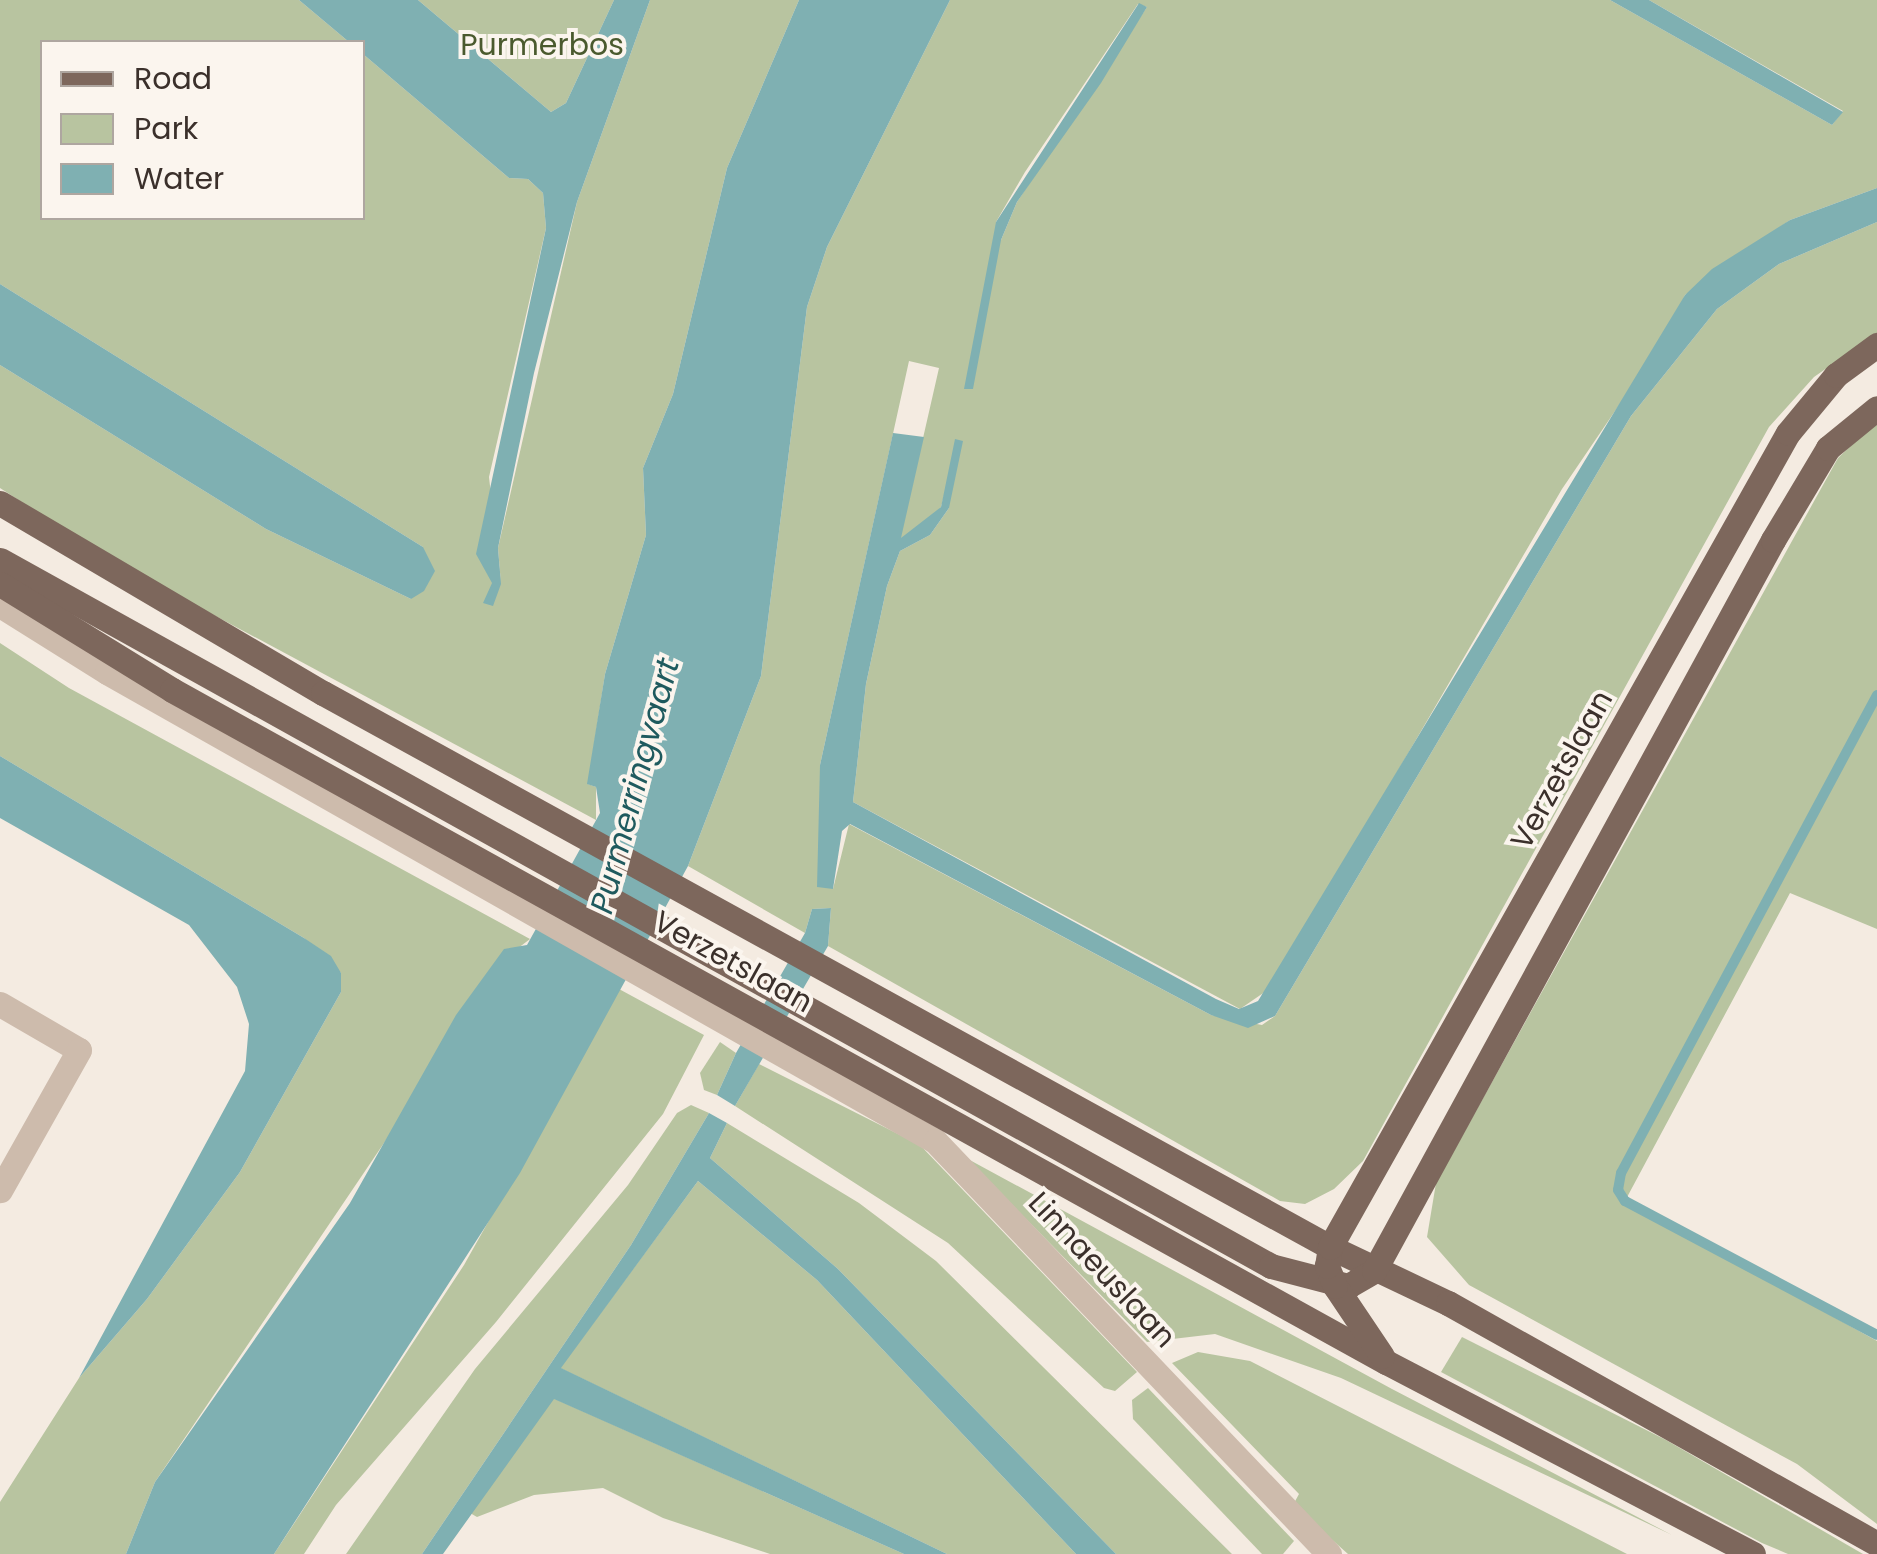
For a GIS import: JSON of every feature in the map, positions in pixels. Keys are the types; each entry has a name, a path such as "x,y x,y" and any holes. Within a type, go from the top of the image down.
{"main road":[{"name":"Verzetslaan","path":"1386,1362 1335,1286 1327,1266 1330,1248 1788,433 1836,375 1877,345"},
{"path":"1335,1286 1374,1271 1772,540 1828,448 1877,408"},
{"name":"Verzetslaan","path":"0,503 390,728 1330,1248 1448,1303 1877,1544"},
{"name":"Verzetslaan","path":"0,560 1271,1266 1335,1286"},
{"name":"Verzetslaan","path":"0,584 351,799 807,1051 1753,1554"}],"street":[{"name":"Verzetslaan","path":"0,605 351,799"},
{"path":"0,1004 80,1050 0,1190"},
{"name":"Linnaeuslaan","path":"807,1051 935,1140 1329,1554"}],"green space":[{"path":"0,0 299,0 347,40 40,40 40,220 365,220 365,56 509,178 528,179 543,193 546,228 489,477 501,584 498,548 577,202 650,0 799,0 727,168 673,394 643,468 646,535 605,674 588,784 596,787 596,820 113,561 0,488 0,365 266,529 411,599 423,547 0,284"},
{"name":"Purmerbos","path":"418,0 614,0 566,103 551,112"},
{"path":"950,0 1610,0 1832,125 1843,111 1649,0 1877,0 1877,188 1790,220 1685,295 1666,336 1562,489 1272,987 1240,1009 853,802 866,684 887,586 900,551 930,535 949,508 947,484 941,507 927,524 900,539 939,368 909,361 820,765 833,889 849,824 1211,1015 1262,1025 1275,1016 1631,416 1717,309 1779,264 1877,222 1877,333 1814,377 1769,427 1363,1161 1334,1189 1305,1204 1280,1201 828,946 831,908 812,909 805,933 688,866 761,676 807,307 827,247","holes":["1138,4 1147,7 1017,202 1001,240 996,222 1025,172"]},
{"path":"1877,421 1877,929 1790,893 1625,1201 1877,1341 1877,1524 1797,1464 1469,1285 1427,1237 1436,1183 1838,458"},
{"path":"0,643 69,688 530,939 513,952 155,1482 126,1554 0,1554 0,1502 79,1378 147,1299 240,1172 341,992 341,973 304,938 0,756"},
{"path":"619,989 704,1035 663,1114 496,1322 336,1505 304,1554 274,1554 464,1265"},
{"path":"720,1042 736,1053 717,1095 704,1090 700,1073"},
{"path":"759,1064 920,1145 1137,1372 1115,1391 1104,1388 948,1243 735,1106"},
{"path":"691,1105 709,1113 631,1245 422,1554 346,1554 475,1369 628,1185 677,1113"},
{"path":"727,1123 859,1203 936,1261 1232,1554 1116,1554 838,1269 710,1158"},
{"path":"966,1158 1392,1389 1672,1535 1341,1378 1215,1334 1147,1342"},
{"path":"698,1181 817,1280 1076,1554 947,1554 560,1368"},
{"path":"1462,1337 1666,1440 1863,1554 1788,1554 1762,1543 1441,1372"},
{"path":"1198,1352 1250,1361 1627,1554 1348,1554 1293,1505 1299,1494 1172,1363"},
{"path":"1148,1388 1294,1541 1283,1554 1262,1554 1133,1419 1132,1400"},
{"path":"553,1398 904,1554 770,1554 663,1518 603,1488 534,1495 477,1517 470,1513"}],"water":[{"path":"299,0 418,0 551,112 566,103 614,0 650,0 577,202 534,373 498,548 501,584 493,606 483,603 492,583 476,554 546,228 543,193 528,179 509,178 365,56 365,40 347,40"},
{"name":"Purmerringvaart","path":"799,0 950,0 827,247 807,307 761,676 688,866 520,1173 274,1554 126,1554 155,1482 350,1203 456,1015 504,949 527,945 600,813 596,787 587,784 605,674 646,535 643,468 673,394 727,168"},
{"path":"1610,0 1649,0 1843,112 1832,125"},
{"path":"1139,3 1147,7 1101,83 1017,202 1001,240 973,389 964,389 996,222"},
{"path":"1877,188 1877,222 1779,264 1717,309 1631,416 1275,1016 1248,1028 1211,1015 850,824 842,831 833,889 817,887 820,765 893,433 924,437 901,538 941,507 955,439 963,441 949,508 930,535 900,551 887,586 866,684 853,802 1216,999 1239,1009 1258,1001 1685,295 1712,269 1790,220"},
{"path":"0,284 423,547 435,571 424,591 411,599 266,529 0,365"},
{"path":"0,756 304,938 331,956 341,973 341,992 240,1172 147,1299 79,1378 245,1071 249,1024 237,987 189,925 0,818"},
{"path":"831,908 828,946 735,1106 717,1095 736,1053 805,933 812,909"},
{"path":"709,1113 727,1123 710,1158 838,1269 1116,1554 1076,1554 817,1280 698,1181 561,1368 947,1554 904,1554 554,1399 443,1554 422,1554 631,1245"}],"waterway":[{"path":"1877,695 1621,1173 1618,1190 1625,1201 1877,1335"}]}
